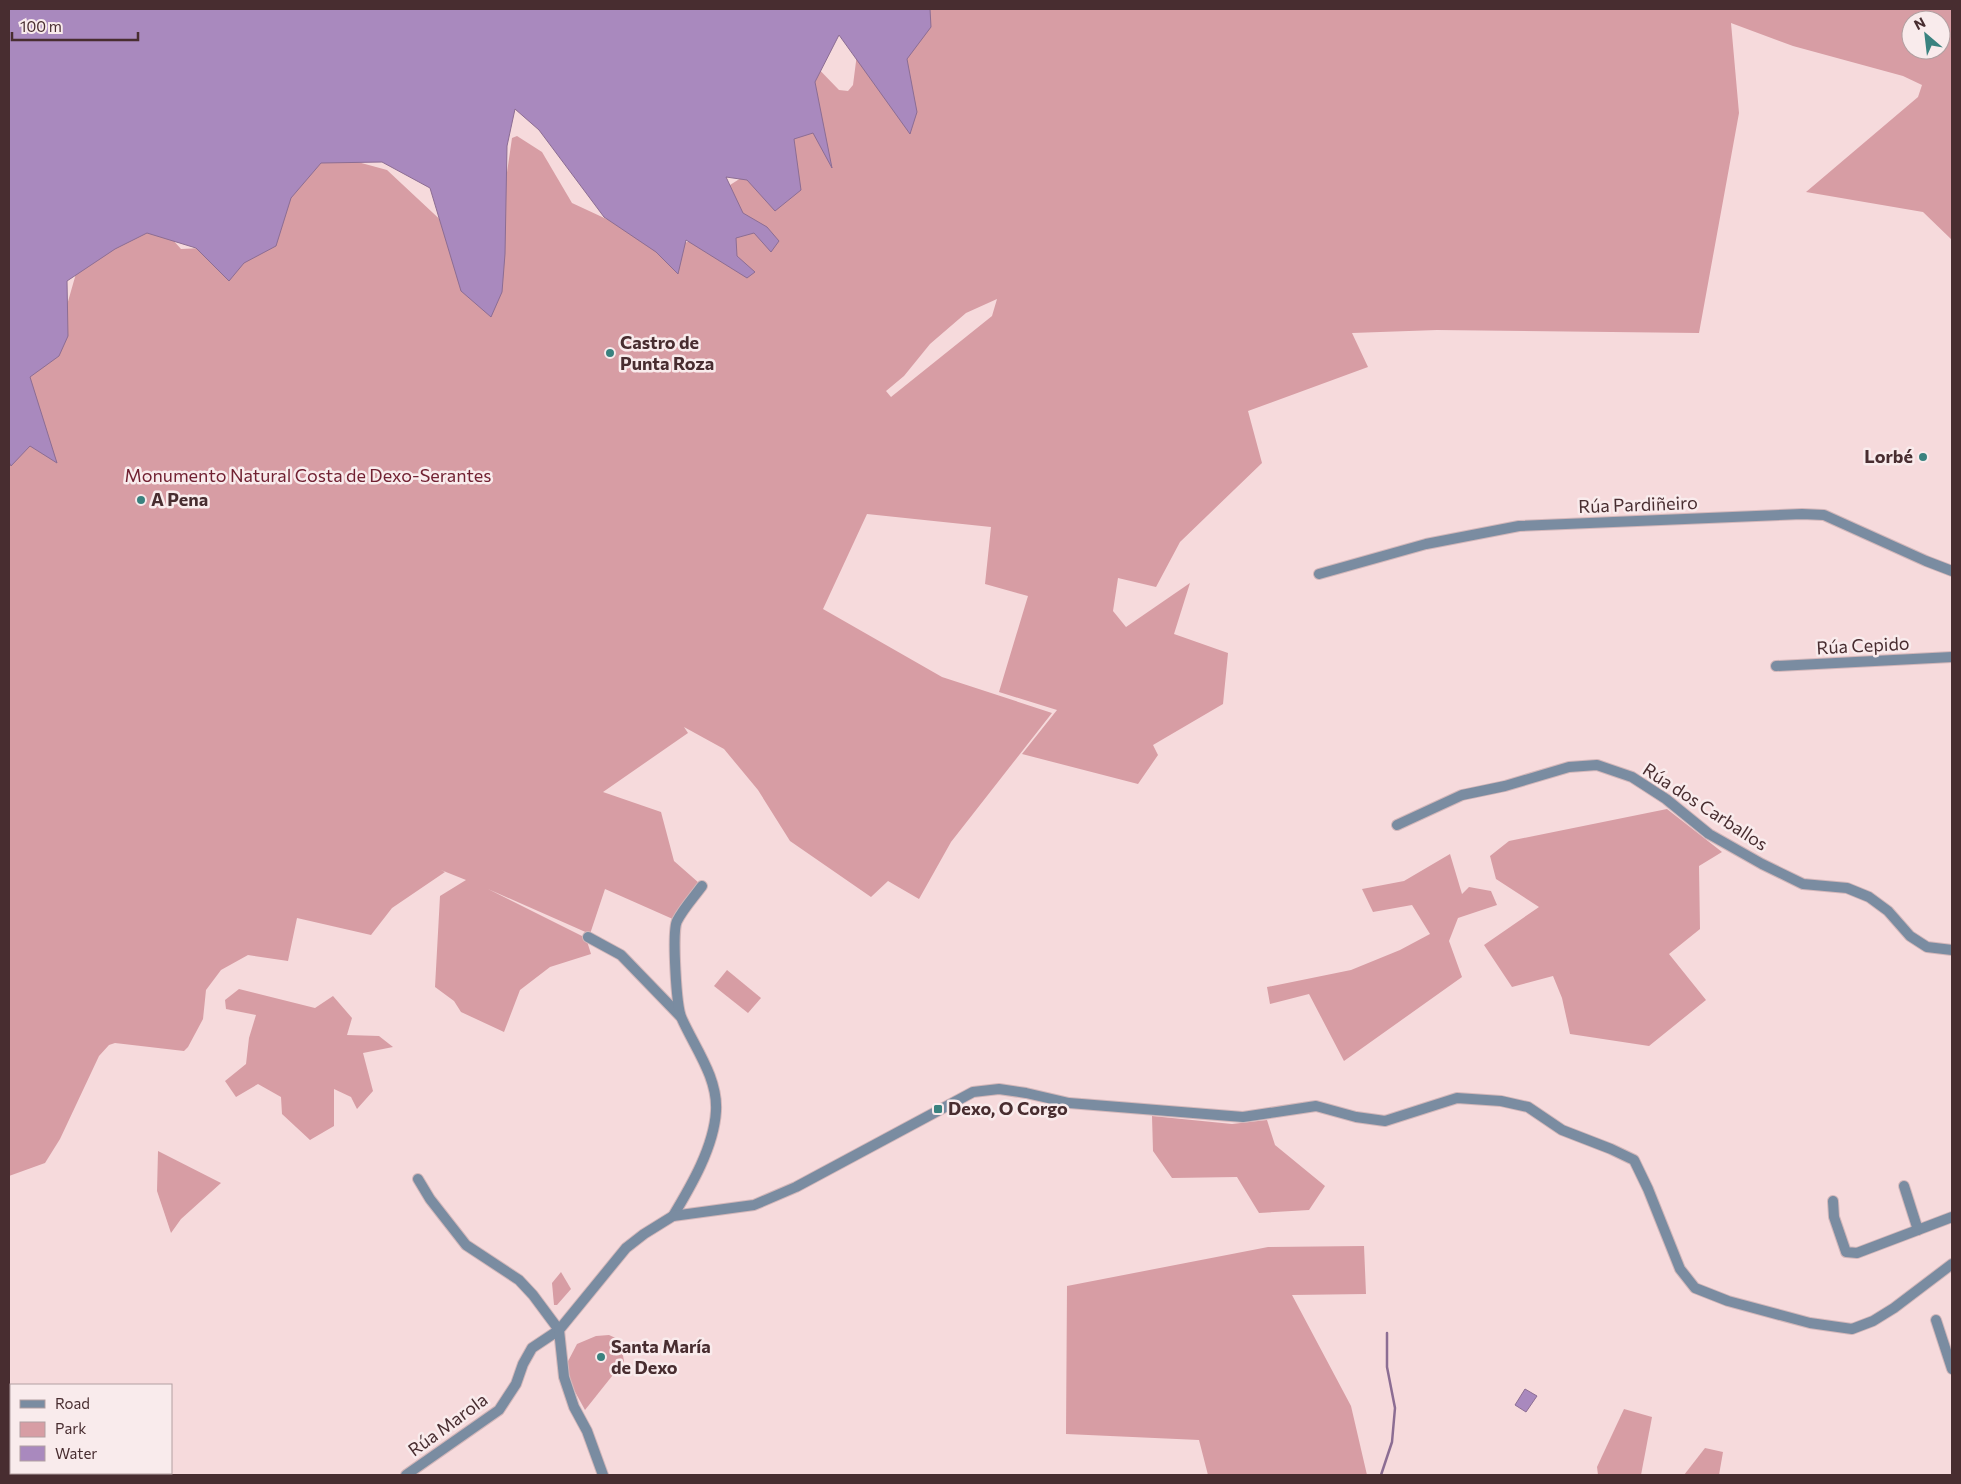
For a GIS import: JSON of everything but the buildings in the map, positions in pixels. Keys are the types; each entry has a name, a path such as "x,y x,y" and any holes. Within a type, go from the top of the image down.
{"street":[{"name":"Rúa Pardiñeiro","path":"1319,574 1426,544 1519,526 1802,514 1824,515 1926,561 1952,570"},
{"name":"Rúa Cepido","path":"1776,666 1952,657"},
{"name":"Rúa dos Carballos","path":"1397,825 1462,795 1505,786 1569,767 1596,765 1632,778 1666,799 1709,834 1762,864 1803,884 1847,888 1870,897 1888,911 1910,936 1927,946 1952,950"},
{"path":"680,1016 675,956 676,922 702,886"},
{"path":"588,937 621,956 680,1016 711,1078 716,1111 707,1146 694,1178 673,1216"},
{"path":"673,1216 695,1211 754,1205 796,1187 973,1092 999,1089 1069,1103 1243,1117 1316,1106 1356,1117 1385,1121 1458,1098 1501,1101 1528,1107 1562,1130 1611,1148 1634,1160 1648,1189 1680,1269 1695,1288 1728,1301 1792,1319 1852,1329 1873,1321 1894,1308 1952,1264"},
{"path":"418,1179 430,1199 466,1245 518,1280 533,1295 559,1330 564,1377 574,1407 587,1431 603,1475"},
{"path":"1904,1186 1918,1230"},
{"path":"1833,1201 1834,1216 1846,1252 1857,1253 1952,1217"},
{"name":"Rúa Marola","path":"406,1475 499,1410 516,1384 522,1364 532,1348 559,1330 626,1248 673,1216"},
{"path":"1936,1320 1952,1369"}],"green space":[{"name":"Monumento Natural Costa de Dexo-Serantes","path":"908,9 1952,9 1952,240 1923,212 1806,192 1918,97 1922,85 1903,76 1793,46 1731,23 1739,113 1699,333 1437,330 1352,333 1368,367 1248,411 1262,463 1180,542 1156,587 1118,578 1113,611 1126,627 1190,583 1174,634 1228,653 1223,704 1153,745 1158,755 1138,784 1022,754 1057,710 999,692 1028,596 985,584 991,527 867,514 823,609 942,677 1052,713 951,842 919,899 888,881 871,897 790,841 758,790 724,749 684,727 688,733 603,792 661,812 674,861 699,883 675,920 605,889 590,934 488,889 586,938 591,954 550,967 520,990 504,1032 461,1012 454,1001 435,987 440,896 466,880 441,870 445,872 392,908 371,935 297,918 288,961 248,955 221,970 206,990 203,1019 184,1051 115,1043 109,1045 99,1056 60,1139 45,1163 9,1176 9,429 30,354 67,305 79,263 104,233 164,230 181,249 202,248 311,161 343,158 387,170 448,227 503,200 512,138 517,136 542,152 572,203 628,229 674,246 694,240 730,185 741,178 790,132 808,58 839,90 848,91 853,85 858,46","holes":["997,299 992,316 891,397 886,391 904,376 930,344 966,313"]},
{"path":"1667,809 1722,852 1699,866 1700,929 1669,954 1706,1000 1649,1046 1570,1034 1562,998 1553,976 1512,987 1484,945 1539,907 1496,879 1490,856 1509,841"},
{"path":"1450,854 1462,894 1469,887 1491,891 1497,905 1458,918 1449,941 1462,977 1344,1061 1309,994 1270,1004 1267,987 1351,970 1400,950 1430,934 1412,905 1373,912 1362,889 1404,881"},
{"path":"727,970 761,998 748,1013 714,986"},
{"path":"239,989 315,1008 333,996 352,1018 347,1035 379,1036 393,1047 363,1053 373,1091 357,1109 351,1097 334,1089 334,1126 310,1140 282,1114 281,1097 258,1084 236,1097 225,1081 246,1064 249,1038 256,1015 226,1009 225,1000"},
{"path":"1152,1116 1232,1124 1267,1120 1275,1145 1325,1186 1309,1210 1259,1213 1237,1177 1172,1178 1153,1151"},
{"path":"158,1151 221,1183 181,1219 171,1233 157,1191"},
{"path":"1364,1246 1366,1294 1292,1295 1351,1406 1367,1475 1208,1475 1199,1440 1066,1434 1067,1286 1268,1247"},
{"path":"561,1272 571,1289 557,1305 554,1305 552,1283"},
{"path":"609,1335 620,1340 624,1361 585,1410 568,1379 565,1367 577,1344 596,1336"},
{"path":"1624,1409 1652,1417 1641,1475 1598,1475 1597,1467"},
{"path":"1705,1448 1723,1452 1719,1475 1684,1475"}],"water":[{"path":"9,9 930,9 931,27 907,59 917,112 910,134 839,35 815,82 832,168 813,133 794,139 801,190 775,211 747,180 726,177 743,213 767,227 779,241 771,252 754,233 736,238 737,256 755,272 747,278 686,240 678,274 656,252 604,217 539,130 515,109 507,146 505,254 502,292 491,317 461,291 430,188 382,162 321,163 291,198 276,246 244,263 229,281 196,248 147,233 115,249 67,281 68,336 59,356 30,377 57,463 30,446 11,466 9,462"},
{"path":"1525,1389 1537,1396 1526,1412 1515,1405"}],"waterway":[{"path":"1381,1475 1392,1442 1395,1408 1387,1367 1387,1333"}],"place":[{"name":"Castro de Punta Roza","path":"610,353"},
{"name":"Lorbé","path":"1923,457"},
{"name":"A Pena","path":"141,500"},
{"name":"Dexo, O Corgo","path":"938,1109"},
{"name":"Santa María de Dexo","path":"601,1357"}]}
